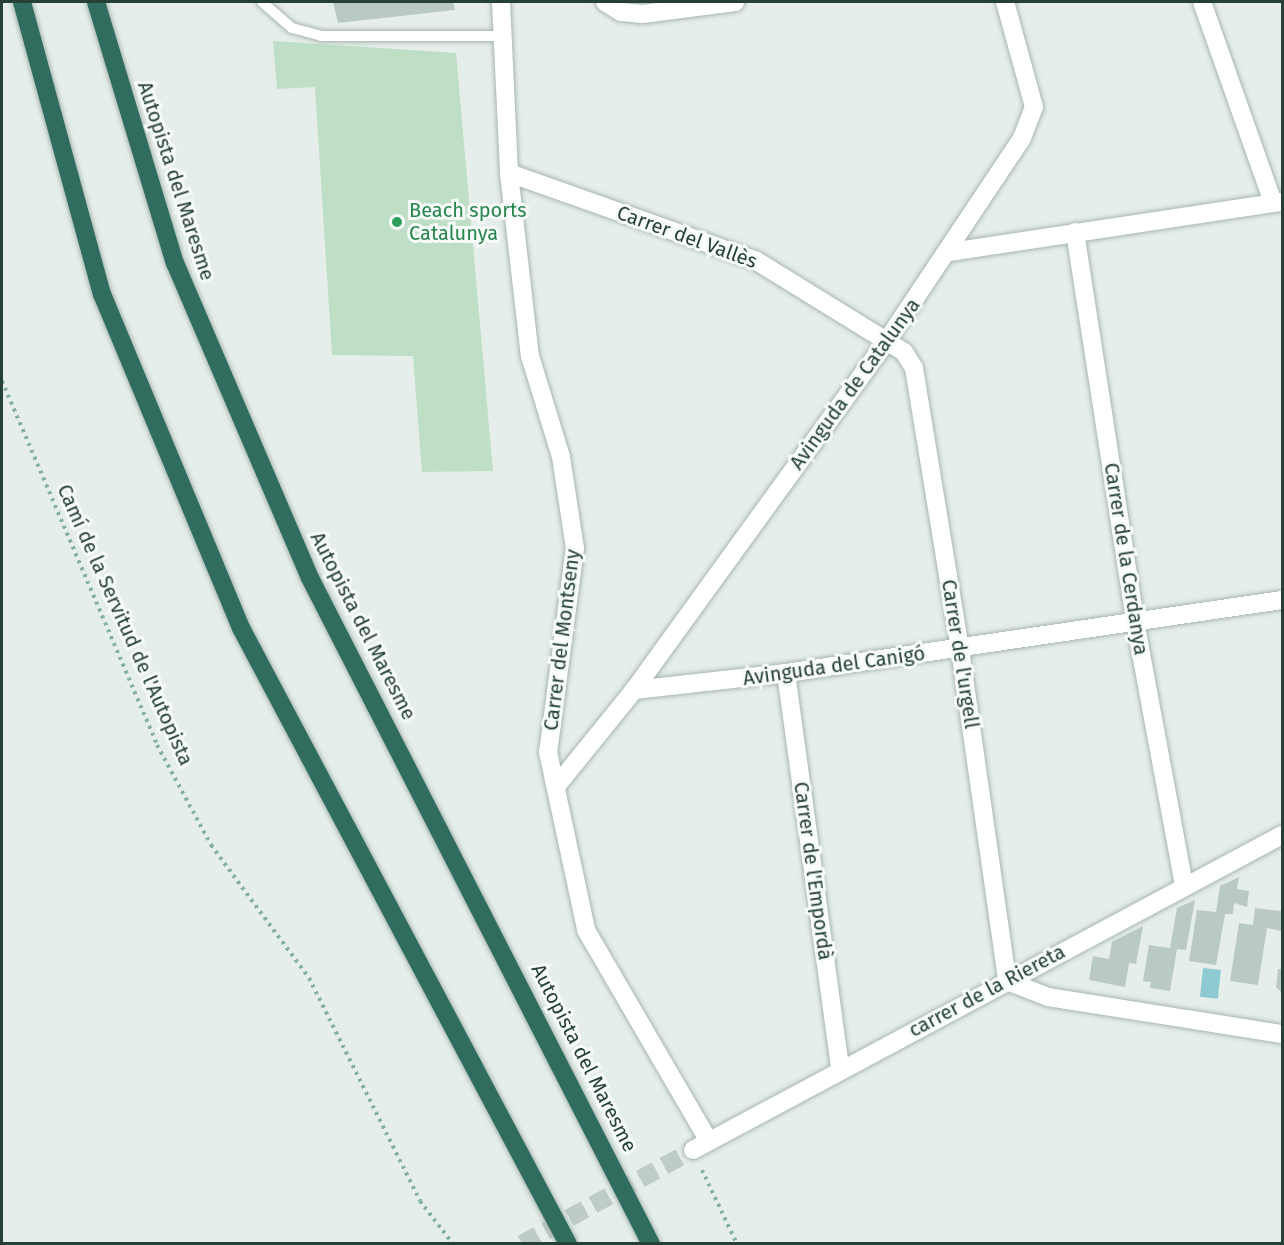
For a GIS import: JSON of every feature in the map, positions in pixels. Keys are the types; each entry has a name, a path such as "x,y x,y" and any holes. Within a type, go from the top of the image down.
{"highway":[{"path":"22,2 102,294 242,628 568,1244"},
{"name":"Autopista del Maresme","path":"96,2 175,263 310,578 651,1244"}],"street":[{"name":"Carrer del Montseny","path":"501,2 506,36 509,174 530,356 561,457 575,548 548,752 558,784 586,930 701,1146"},
{"path":"605,2 621,12 735,2"},
{"name":"Avinguda de Catalunya","path":"558,784 634,690 886,342 950,252 1031,123 1034,107 1005,2"},
{"path":"950,252 1278,203 1202,2"},
{"name":"Carrer del Vallès","path":"509,174 755,260 886,342"},
{"name":"Carrer de la Cerdanya","path":"1075,232 1135,621 1184,885"},
{"name":"Carrer de l'urgell","path":"886,342 904,352 914,368 960,649 1007,981"},
{"name":"Avinguda del Canigó","path":"634,690 786,673 960,649 1282,600"},
{"name":"Carrer de l'Empordà","path":"786,673 840,1070"},
{"name":"carrer de la Riereta","path":"701,1146 1184,885 1282,835"},
{"path":"1007,981 1048,997 1282,1034"}],"lane":[{"path":"262,2 292,28 321,36 506,36"}],"path":[{"name":"Camí de la Servitud de l'Autopista","path":"2,381 157,745 211,845 309,978 420,1201 453,1244"},
{"path":"701,1146 736,1244"}],"green space":[{"name":"Beach sports Catalunya","path":"273,41 456,53 493,471 422,472 413,356 332,355 315,87 277,89"}],"water":[{"path":"1203,968 1221,970 1218,999 1200,997"}],"building":[{"path":"333,2 453,2 455,10 338,23"},
{"path":"1239,877 1237,889 1249,891 1247,907 1234,903 1233,914 1225,914 1216,965 1189,961 1197,910 1216,912 1220,886"},
{"path":"1195,900 1186,950 1177,949 1170,991 1150,988 1151,982 1143,981 1149,945 1170,948 1177,908"},
{"path":"1255,908 1282,911 1281,931 1267,928 1258,985 1230,981 1239,923 1253,925"},
{"path":"1143,926 1136,964 1129,963 1125,987 1089,980 1093,956 1109,959 1112,942"},
{"path":"1278,969 1282,969 1282,993 1276,987"}],"tunnel":[{"path":"522,1244 693,1150"}],"place":[{"name":"Beach sports Catalunya","path":"397,222"}]}
